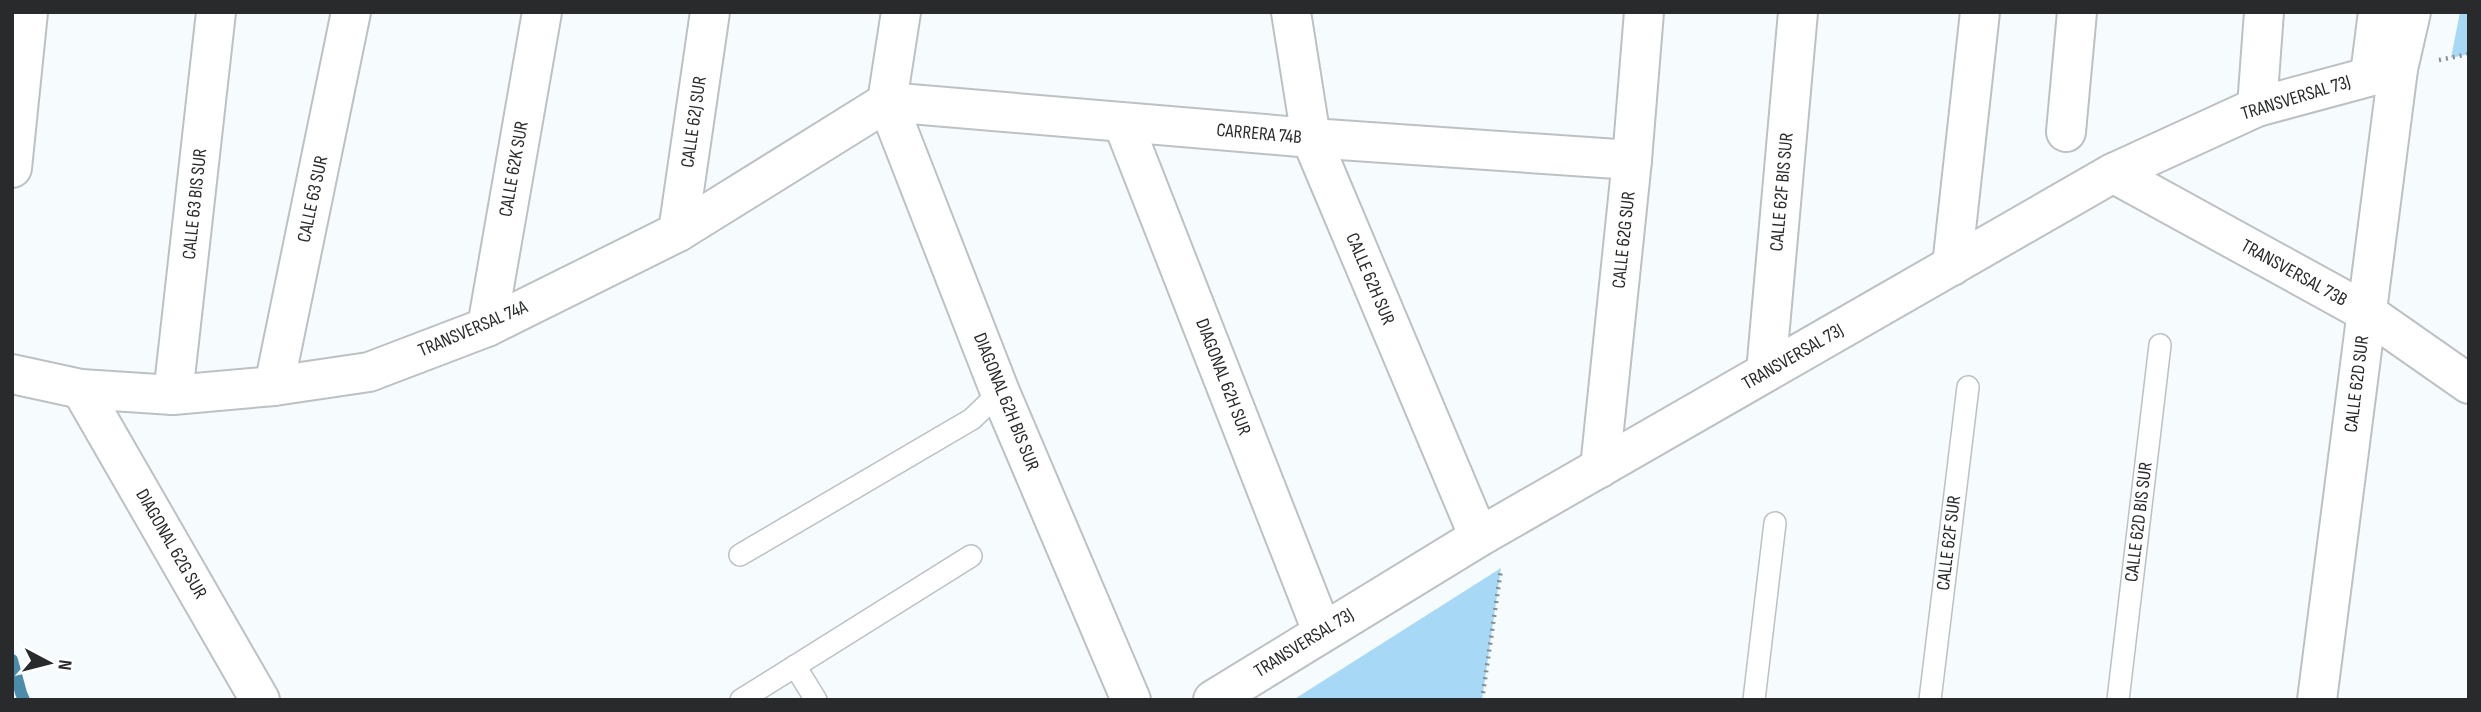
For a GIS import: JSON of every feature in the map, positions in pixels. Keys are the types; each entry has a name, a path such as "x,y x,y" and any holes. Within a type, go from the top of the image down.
{"street":[{"path":"12,168 28,12"},
{"name":"CALLE 63 BIS SUR","path":"173,395 216,12"},
{"name":"CALLE 63 SUR","path":"274,386 351,12"},
{"name":"CALLE 62K SUR","path":"487,327 542,12"},
{"name":"CALLE 62J SUR","path":"678,232 710,12"},
{"path":"887,102 901,12"},
{"name":"CALLE 62H SUR","path":"1291,12 1311,138 1493,529"},
{"name":"CALLE 62G SUR","path":"1600,468 1632,160 1644,12"},
{"name":"CALLE 62F BIS SUR","path":"1766,372 1798,12"},
{"path":"1952,266 1979,13 1967,12"},
{"path":"2066,132 2077,12"},
{"path":"2256,107 2264,12"},
{"name":"CALLE 62D SUR","path":"2317,700 2366,312 2384,72 2378,12"},
{"path":"2384,72 2412,12"},
{"name":"TRANSVERSAL 73J","path":"1213,700 1493,529 2113,173 2256,107 2384,72"},
{"name":"TRANSVERSAL 74A","path":"12,374 81,389 173,395 274,386 369,372 487,327 678,232 887,102"},
{"name":"CARRERA 74B","path":"887,102 1311,138 1632,160"},
{"name":"DIAGONAL 62H BIS SUR","path":"887,102 1000,392 1131,700"},
{"name":"DIAGONAL 62H SUR","path":"1123,123 1322,631"},
{"name":"TRANSVERSAL 73B","path":"2113,173 2366,312 2469,384"},
{"name":"DIAGONAL 62G SUR","path":"81,389 260,700"}],"lane":[{"name":"CALLE 62D BIS SUR","path":"2118,700 2160,345"},
{"name":"CALLE 62F SUR","path":"1930,700 1968,387"},
{"path":"740,555 972,419 1000,392"},
{"path":"1754,700 1775,523"},
{"path":"741,700 971,556"},
{"path":"795,666 816,700"}],"path":[{"path":"1482,700 1493,529"}],"shaded area":[{"path":"2460,12 2469,12 2469,54 2451,58"},
{"path":"1501,568 1482,700 1293,700"}],"waterway":[{"path":"12,660 24,700"}]}
